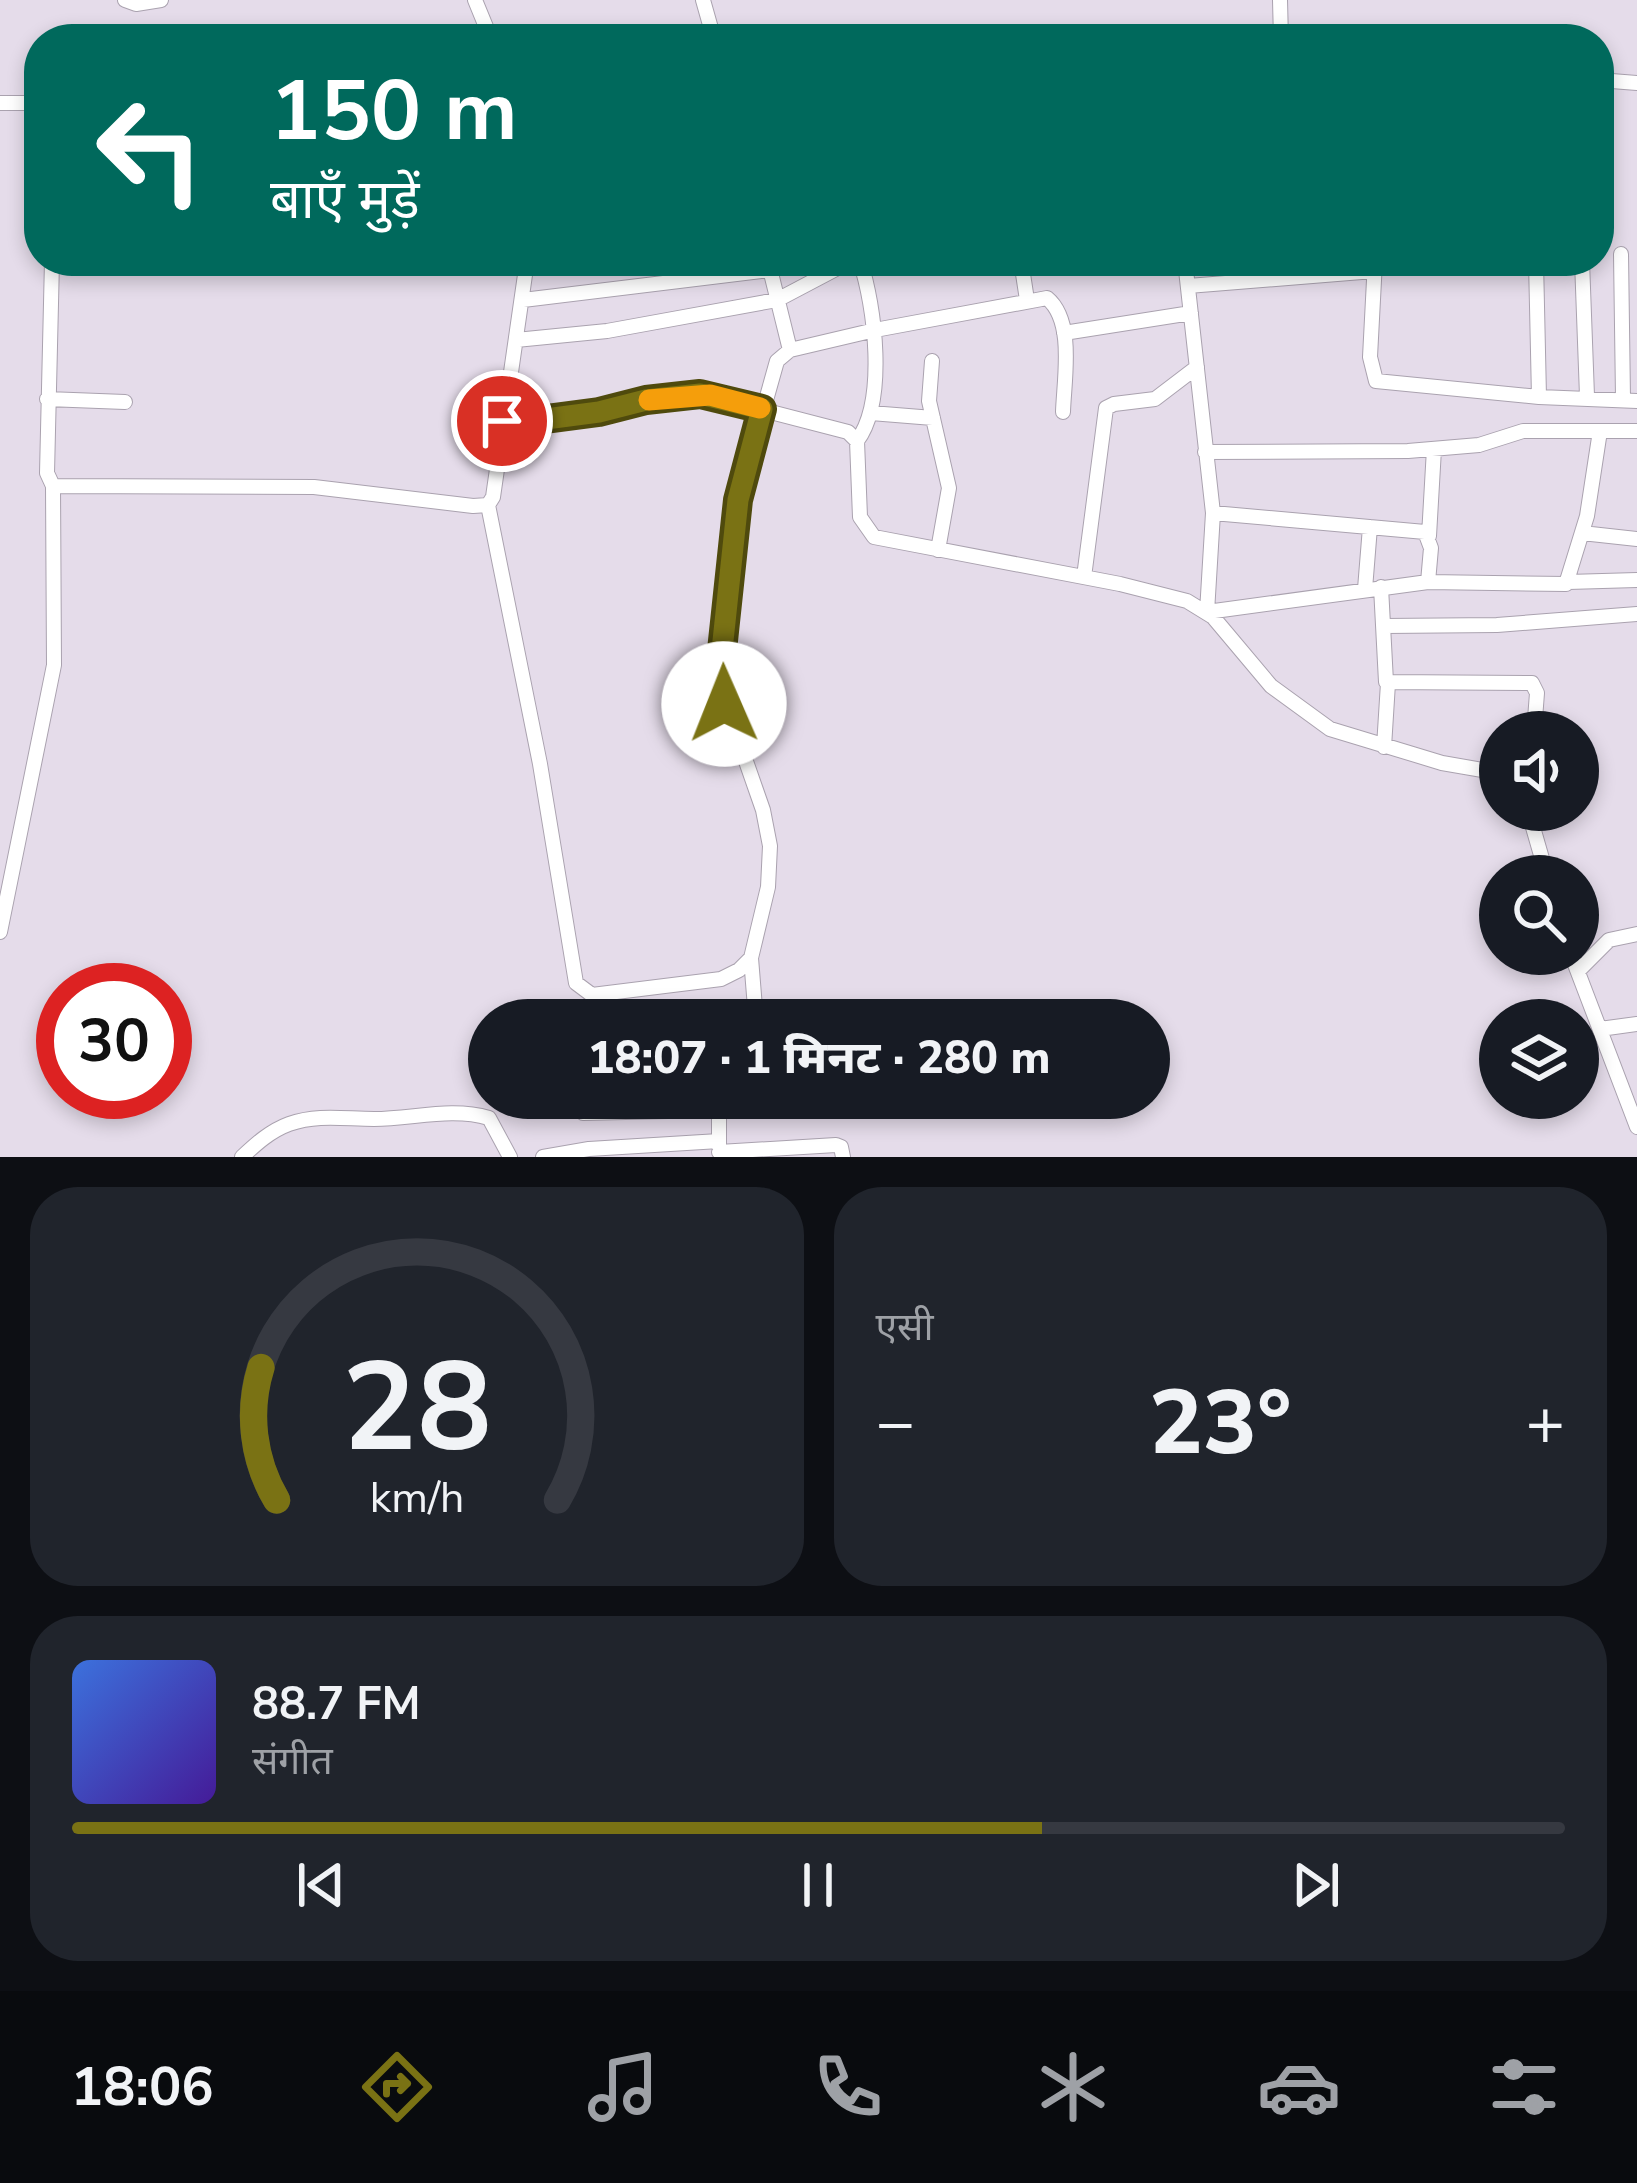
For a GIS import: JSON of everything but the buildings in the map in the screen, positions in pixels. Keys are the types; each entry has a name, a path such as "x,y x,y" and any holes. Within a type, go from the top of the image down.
{"street":[{"path":"125,0 136,4 161,0"},
{"path":"1374,276 1370,357 1374,380 1539,397 1633,399 1621,254"},
{"path":"2,926 54,665 53,486 47,473 51,276"},
{"path":"525,276 493,497 488,505 540,764 575,980 583,992 592,995 703,982 733,974 752,958"},
{"path":"523,300 697,276"},
{"path":"771,276 790,350"},
{"path":"516,340 607,331 777,300 826,276"},
{"path":"863,276 875,330 871,413 857,440 860,517 869,533 883,540 1177,597 1207,613 1249,663 1330,729 1384,747 1479,768"},
{"path":"1023,276 1027,300"},
{"path":"1187,276 1213,513 1207,613"},
{"path":"1189,286 1282,276"},
{"path":"1535,276 1539,397"},
{"path":"1583,276 1587,396"},
{"path":"755,999 752,958 765,901 770,846 763,810 719,684 738,500 774,366 790,350 1027,300 1052,300 1064,333 1064,412"},
{"path":"1064,333 1191,313"},
{"path":"932,361 928,396 950,488 938,550"},
{"path":"1084,577 1106,408 1155,399 1197,367"},
{"path":"502,421 599,412 700,394 851,433 857,440"},
{"path":"47,399 125,402"},
{"path":"871,413 933,418"},
{"path":"1205,452 1434,449 1479,446 1523,431 1637,431"},
{"path":"1207,613 1428,582 1563,585 1582,533 1600,431"},
{"path":"1428,582 1434,449"},
{"path":"53,486 314,487 446,505 488,505"},
{"path":"1213,513 1429,536"},
{"path":"1370,527 1373,588 1385,626 1384,747"},
{"path":"1582,533 1637,539"},
{"path":"1568,581 1637,580"},
{"path":"1385,626 1497,625 1637,614"},
{"path":"1388,683 1532,682 1537,690 1536,711"},
{"path":"1599,950 1609,940 1637,934"},
{"path":"1580,975 1637,1127"},
{"path":"1600,1029 1637,1024"},
{"path":"242,1157 269,1133 305,1120 445,1112 490,1118 509,1157"},
{"path":"719,1119 719,1150"},
{"path":"554,1156 719,1150 773,1153 837,1145 847,1153"}],"slow traffic":[{"path":"649,400 710,395 760,408"}],"route":[{"path":"502,421 599,412 700,394 762,409 738,500 720,669 724,704"}]}
